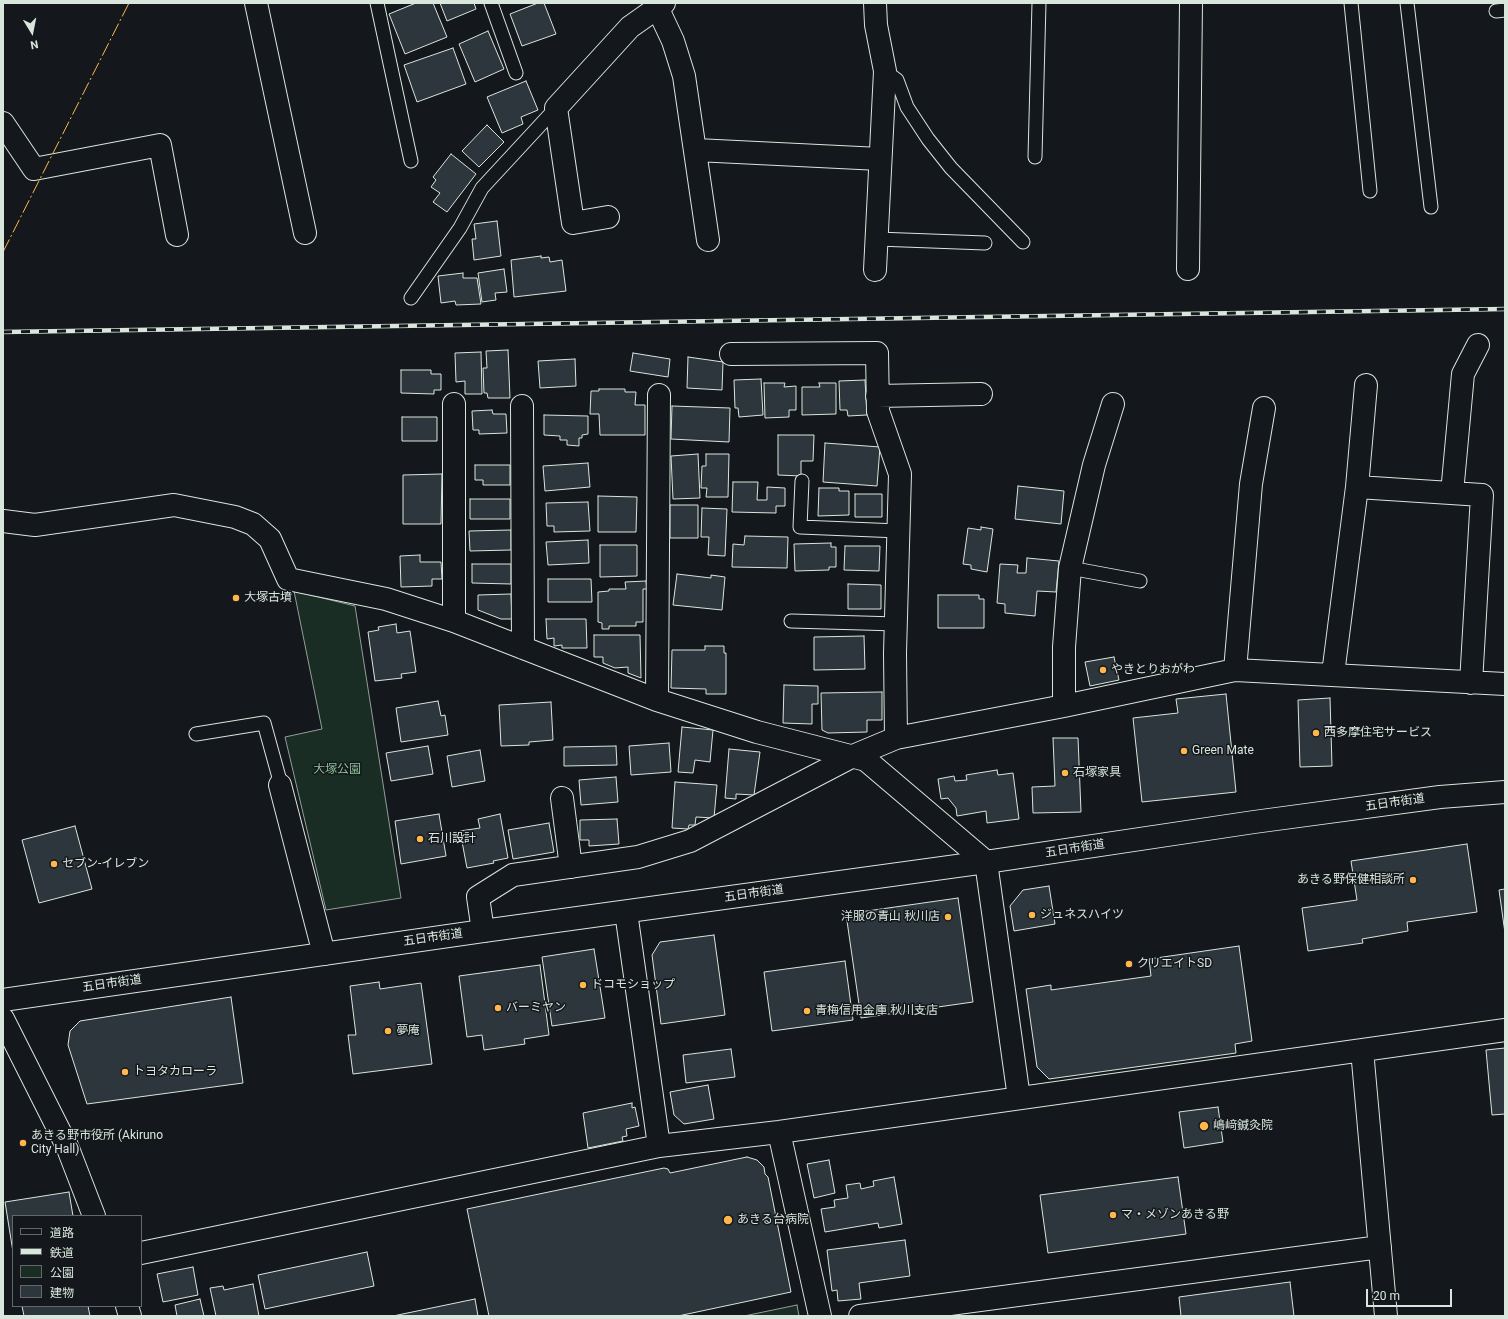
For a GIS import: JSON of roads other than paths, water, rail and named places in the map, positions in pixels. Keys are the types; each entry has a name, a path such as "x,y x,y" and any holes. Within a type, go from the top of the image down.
{"street":[{"path":"256,3 305,232"},
{"path":"875,3 876,25 885,71 875,270"},
{"path":"1188,269 1191,3"},
{"path":"608,217 573,223 556,108 630,27 661,5 684,76 708,240"},
{"path":"3,123 34,169 160,145 177,235"},
{"path":"696,150 880,159"},
{"path":"1452,493 1463,374 1478,345"},
{"path":"731,354 877,353 878,411 900,474 895,653 896,738"},
{"path":"1333,674 1357,488 1366,385"},
{"path":"877,396 981,394"},
{"path":"656,700 658,395"},
{"path":"454,404 454,621"},
{"path":"1064,706 1064,647 1070,568 1094,465 1113,404"},
{"path":"522,406 523,648"},
{"path":"1235,670 1251,484 1264,408"},
{"path":"1357,488 1482,495 1471,683"},
{"path":"3,521 35,525 174,506 235,517 253,524 270,539 288,579 386,599 454,621 656,700 757,732 866,760 986,862 1019,1098"},
{"path":"483,931 478,897 513,875 638,857 690,841 854,756 896,738 1064,706 1235,670 1505,684"},
{"path":"280,785 324,954"},
{"name":"五日市街道","path":"3,1000 483,931 986,862 1254,822 1440,797 1505,792"},
{"path":"562,798 570,867"},
{"path":"626,912 659,1146"},
{"path":"3,1019 66,1146 94,1215"},
{"path":"142,1253 659,1146 779,1132 1505,1030"},
{"path":"1362,1050 1386,1316"},
{"path":"779,1132 820,1316"},
{"path":"860,1316 1380,1247"}],"lane":[{"path":"377,3 411,161"},
{"path":"491,3 516,73"},
{"path":"1035,157 1039,3"},
{"path":"1351,3 1370,191"},
{"path":"1407,3 1431,207"},
{"path":"885,71 897,80 907,107 928,139 951,168 1023,242"},
{"path":"411,298 460,228 482,188 556,108"},
{"path":"877,239 985,243"},
{"path":"802,481 800,527 899,531"},
{"path":"1070,568 1140,582"},
{"path":"791,621 897,624"},
{"path":"196,734 264,723 280,785"}],"railway":[{"path":"3,332 1505,309"}],"place":[{"name":"大塚古墳","path":"236,598"},
{"name":"やきとりおがわ","path":"1103,670"},
{"name":"西多摩住宅サービス","path":"1316,733"},
{"name":"Green Mate","path":"1184,751"},
{"name":"石塚家具","path":"1065,773"},
{"name":"石川設計","path":"420,839"},
{"name":"セブン-イレブン","path":"54,864"},
{"name":"あきる野保健相談所","path":"1413,880"},
{"name":"ジュネスハイツ","path":"1032,915"},
{"name":"洋服の青山 秋川店","path":"948,917"},
{"name":"クリエイトSD","path":"1129,964"},
{"name":"ドコモショップ","path":"583,985"},
{"name":"バーミヤン","path":"498,1008"},
{"name":"青梅信用金庫 秋川支店","path":"807,1011"},
{"name":"夢庵","path":"388,1031"},
{"name":"トヨタカローラ","path":"125,1072"},
{"name":"嶋﨑鍼灸院","path":"1204,1126"},
{"name":"あきる野市役所 (Akiruno City Hall)","path":"23,1143"},
{"name":"マ・メゾンあきる野","path":"1113,1215"},
{"name":"あきる台病院","path":"728,1220"}],"park label":[{"name":"大塚公園","path":"337,770"}]}
